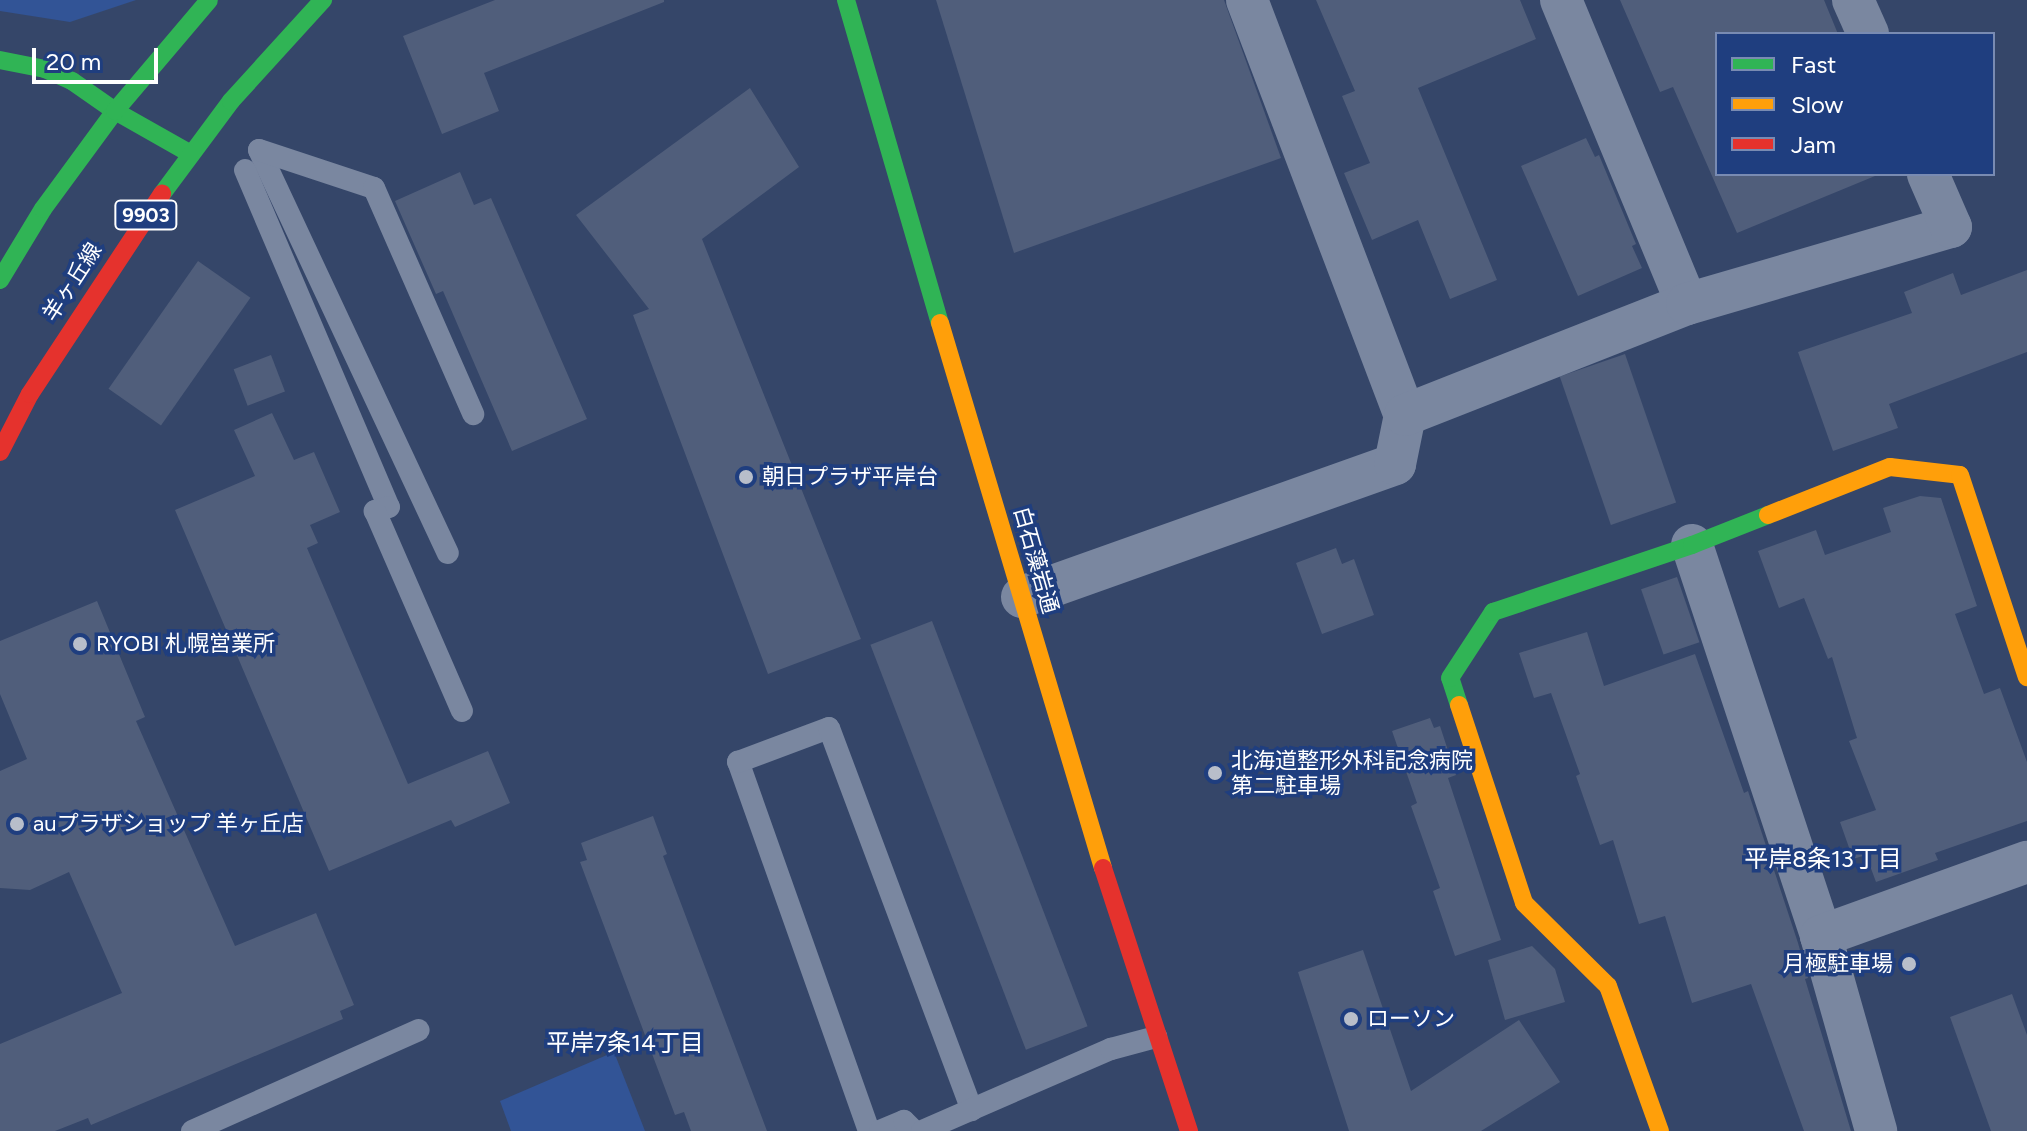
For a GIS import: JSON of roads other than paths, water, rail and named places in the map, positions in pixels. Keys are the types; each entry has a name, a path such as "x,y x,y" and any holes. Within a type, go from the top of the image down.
{"main road":[{"path":"0,280 43,209 115,111 209,0"},
{"name":"羊ヶ丘線","path":"0,452 30,394 102,278 231,101 323,0"},
{"name":"白石藻岩通","path":"846,0 1069,763 1189,1131"},
{"path":"0,60 45,69 72,81 115,111 191,154"},
{"path":"1660,1131 1608,986 1524,903 1450,678 1493,612 1692,545 1890,467 1960,475 2027,677"}],"street":[{"path":"1022,597 1395,464 1405,415 1247,0"},
{"path":"1561,0 1687,304"},
{"path":"1853,0 1867,32"},
{"path":"1405,415 1687,304 1951,227 1929,176"},
{"path":"1692,545 1821,936 1876,1131"},
{"path":"1821,936 2027,862"}],"lane":[{"path":"448,553 259,150 374,188 473,414"},
{"path":"245,170 389,507 375,511 462,711"},
{"path":"869,1131 738,762 829,728 972,1110"},
{"path":"192,1131 419,1030"},
{"path":"922,1131 1111,1049 1156,1037"},
{"path":"880,1131 904,1121 914,1131"}],"place":[{"name":"朝日プラザ平岸台","path":"746,477"},
{"name":"RYOBI 札幌営業所","path":"80,644"},
{"name":"北海道整形外科記念病院 第二駐車場","path":"1215,773"},
{"name":"auプラザショップ 羊ヶ丘店","path":"17,824"},
{"name":"月極駐車場","path":"1909,964"},
{"name":"ローソン","path":"1351,1019"}],"district":[{"name":"平岸8条13丁目","path":"1823,859"},
{"name":"平岸7条14丁目","path":"625,1043"}]}
